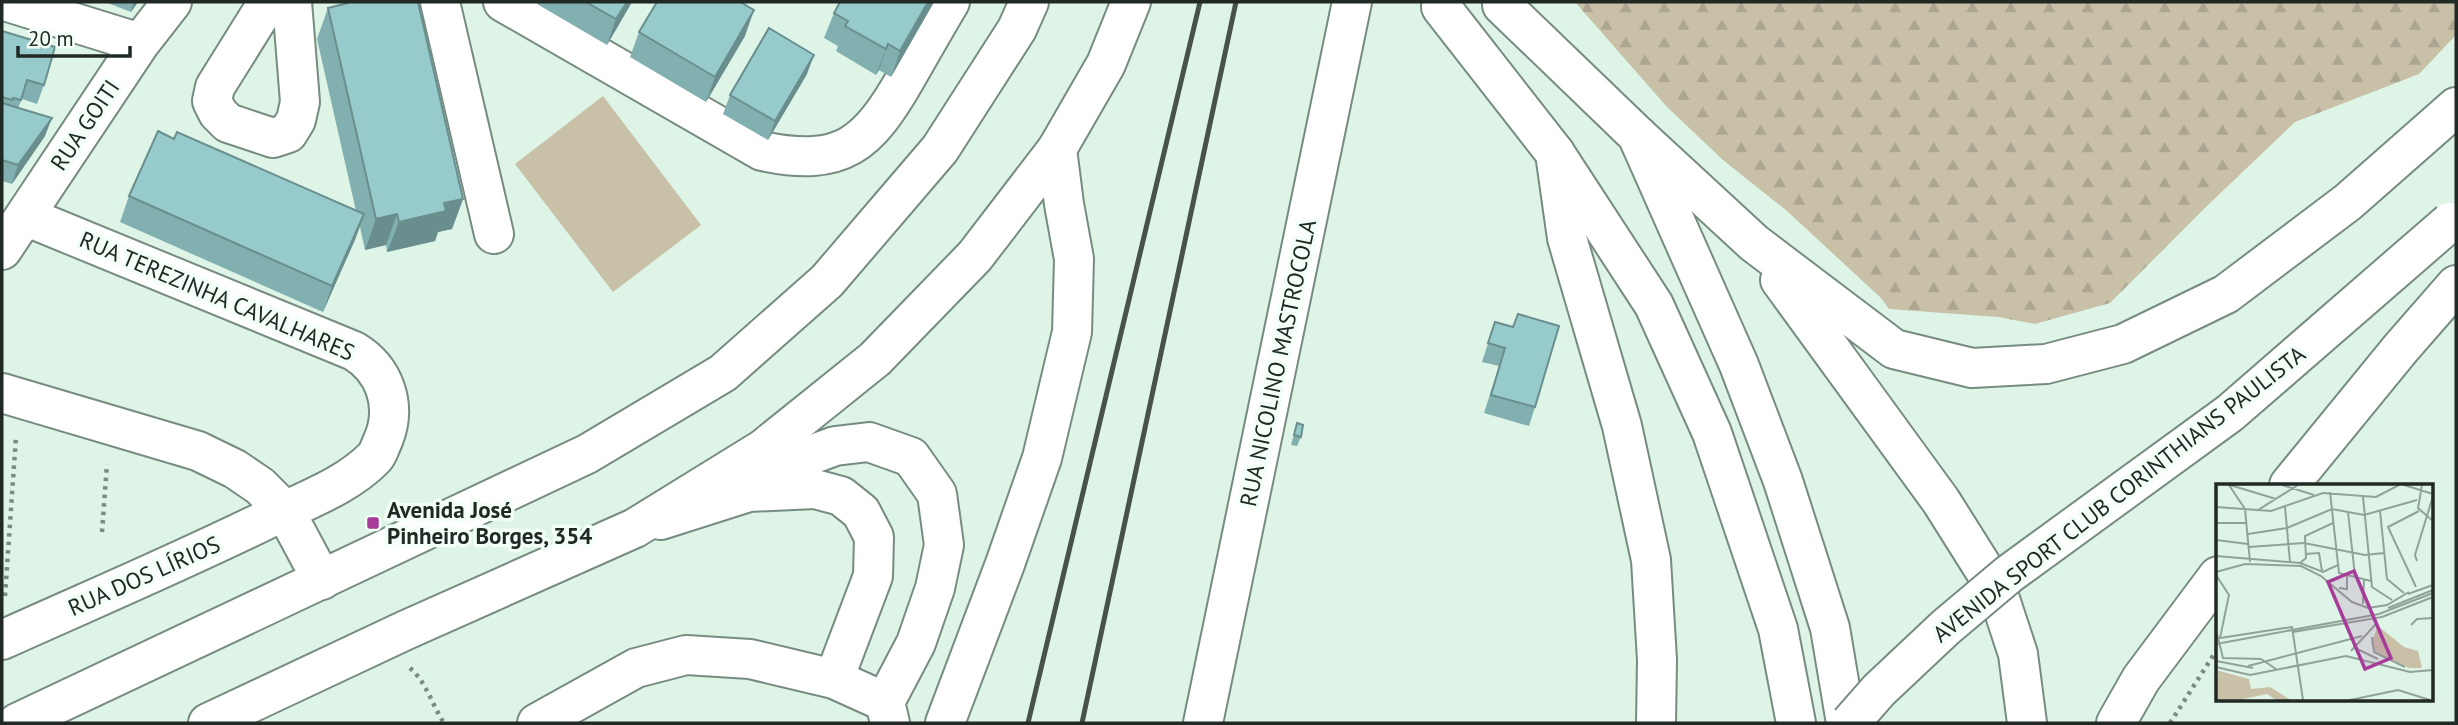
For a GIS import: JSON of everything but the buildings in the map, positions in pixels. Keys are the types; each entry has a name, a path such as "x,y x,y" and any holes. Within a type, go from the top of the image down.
{"main road":[{"path":"8,2 140,43"},
{"name":"RUA GOITI","path":"2,250 140,43 172,2"},
{"path":"268,2 215,87 212,101 218,113 228,123 273,138 288,133 296,120 300,102 292,2"},
{"path":"440,2 494,234"},
{"path":"503,2 762,151 786,156 815,157 844,149 868,134 877,124 950,2"},
{"path":"17,723 587,454 723,373 827,281 940,149 1017,29 1029,2"},
{"path":"635,528 764,449 875,359 975,256 1057,149 1105,64 1130,2"},
{"name":"RUA NICOLINO MASTROCOLA","path":"1203,723 1352,2"},
{"path":"1502,5 1754,243 1894,349 1972,368 2046,364 2123,344 2226,294 2348,202 2456,107"},
{"path":"1441,7 1555,153 1654,305 1712,433 1778,629 1796,723"},
{"path":"1637,135 1739,365 1783,481 1830,628 1848,723"},
{"path":"945,723 1042,458 1072,332 1074,259 1063,204 1057,149"},
{"path":"1555,153 1567,238 1622,426 1651,560 1657,660 1656,723"},
{"name":"RUA TEREZINHA CAVALHARES","path":"25,216 341,346 369,360 381,377 389,398 389,425 377,454 349,479 285,511"},
{"name":"AVENIDA SPORT CLUB CORINTHIANS PAULISTA","path":"1848,723 1946,627 2009,575 2231,413 2456,216"},
{"path":"1754,243 1941,501 1997,590 2018,654 2027,723"},
{"path":"2290,484 2456,285"},
{"path":"10,396 198,451 235,469 260,486 285,511 322,580"},
{"path":"537,723 636,668 686,655 750,659 834,679 888,713 935,587 944,545 937,494 911,457 869,442 835,446 797,460 749,492"},
{"path":"208,723 635,528 749,492 815,489 841,496 861,512 874,537 873,576 834,679"},
{"name":"RUA DOS LÍRIOS","path":"2,640 285,511"},
{"path":"2116,723 2141,680 2216,579"}],"path":[{"path":"5,598 10,396"},
{"path":"102,531 112,425"},
{"path":"381,642 421,678 444,723"},
{"path":"2169,723 2216,651"}],"green space":[{"path":"1575,2 2456,2 2456,35 2419,74 2295,122 2110,303 2035,324 1998,317 1889,309 1881,298 1787,211 1723,160 1667,107"},
{"path":"603,96 701,225 613,292 515,164"}],"railway":[{"path":"1028,723 1200,2"},
{"path":"1082,723 1236,2"}],"place":[{"name":"Avenida José Pinheiro Borges, 354","path":"373,523"}]}
